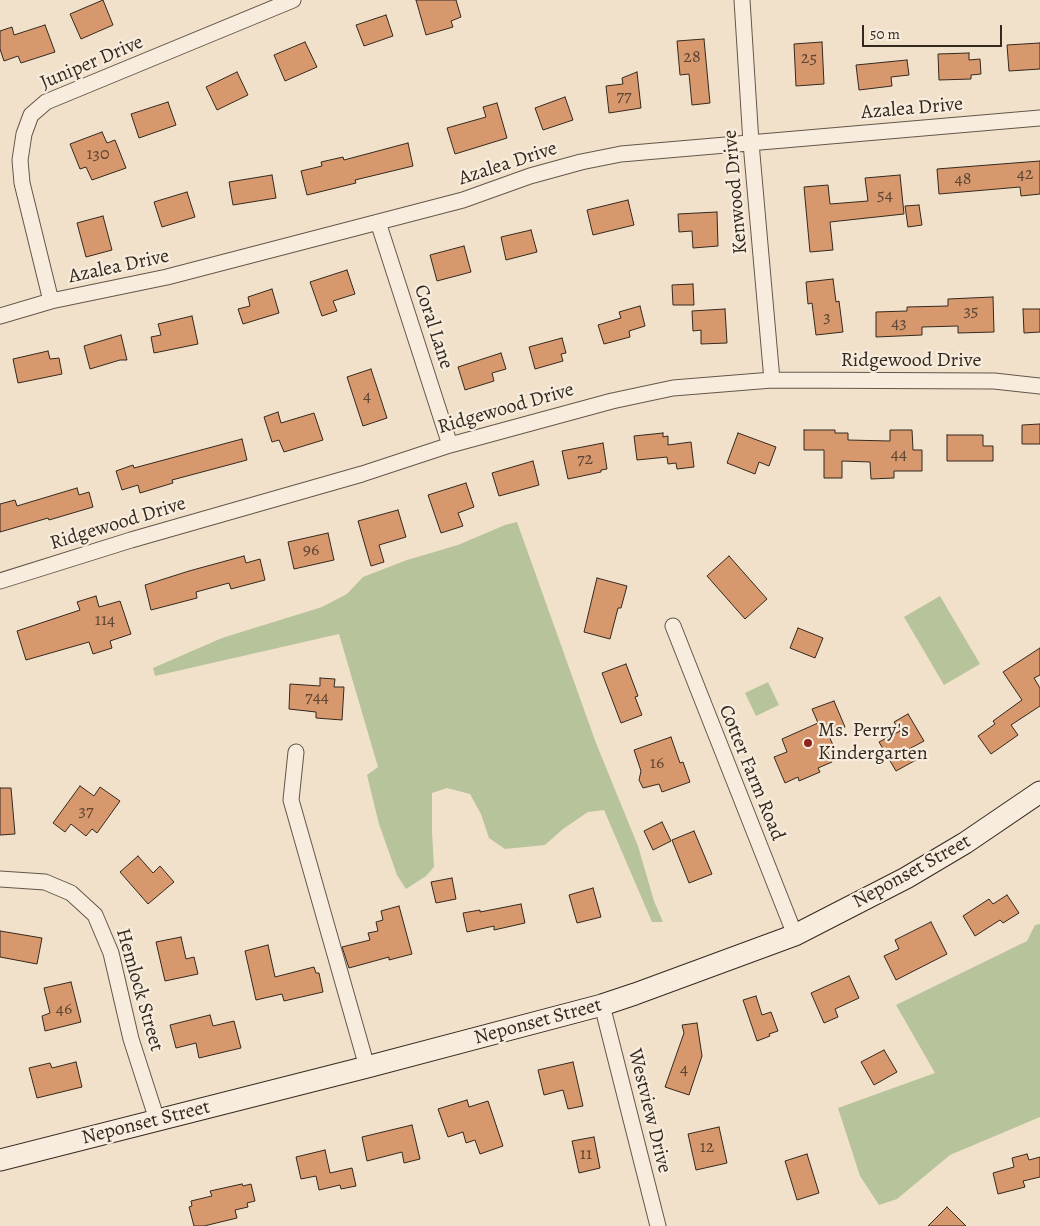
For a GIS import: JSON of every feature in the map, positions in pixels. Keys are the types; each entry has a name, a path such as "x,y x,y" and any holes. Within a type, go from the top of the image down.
{"main road":[{"name":"Neponset Street","path":"0,1160 367,1067 602,1005 635,994 795,935 906,878 965,843 1040,792"}],"street":[{"name":"Juniper Drive","path":"51,301 22,183 20,160 24,134 31,115 46,102 293,0"},
{"name":"Kenwood Drive","path":"742,0 751,143 772,380"},
{"name":"Azalea Drive","path":"0,316 51,301 167,277 463,200 530,176 581,162 621,154 1040,118"},
{"name":"Coral Lane","path":"378,222 450,445"},
{"name":"Ridgewood Drive","path":"0,581 131,540 362,474 450,445 612,401 673,388 772,380 994,381 1040,386"},
{"name":"Cotter Farm Road","path":"673,626 795,935"},
{"path":"296,752 291,800 367,1067"},
{"name":"Hemlock Street","path":"0,879 46,882 72,894 95,915 111,953 131,1039 157,1120"},
{"name":"Westview Drive","path":"602,1005 658,1226"}],"green space":[{"path":"517,522 596,743 638,846 654,901 663,922 652,922 604,810 588,812 563,829 545,845 505,849 489,838 481,814 470,794 447,788 432,793 434,867 426,876 406,889 397,875 379,824 367,775 378,767 339,634 155,676 153,668 222,638 322,607 347,594 363,577 407,560 458,545 505,525"},
{"path":"940,596 980,664 944,685 904,617"},
{"path":"768,682 779,705 756,716 745,693"},
{"path":"1040,924 1040,1117 950,1155 897,1199 879,1205 860,1176 838,1108 935,1073 896,1005 1027,941 1035,925"}],"building":[{"path":"103,0 113,25 81,39 70,14"},
{"path":"416,0 456,0 461,17 451,21 453,27 426,35"},
{"path":"386,15 393,36 364,46 356,25"},
{"path":"45,25 55,52 21,63 18,56 4,61 0,49 0,31 12,27 14,35"},
{"path":"704,39 710,103 692,105 689,74 680,75 677,41"},
{"path":"305,42 317,67 285,81 274,55"},
{"path":"822,42 824,84 796,86 794,44"},
{"path":"1040,43 1040,69 1009,71 1007,45"},
{"path":"969,53 969,60 980,59 981,74 971,75 971,79 939,80 938,54"},
{"path":"907,60 909,75 891,77 892,86 859,90 856,65"},
{"path":"237,72 248,95 217,110 206,87"},
{"path":"637,72 641,108 609,113 606,86 623,84 622,78"},
{"path":"565,97 573,120 543,130 535,108"},
{"path":"168,102 176,125 139,138 131,114"},
{"path":"497,103 507,138 455,154 447,128 486,117 483,107"},
{"path":"102,132 107,143 115,140 126,168 92,180 86,167 80,169 70,144"},
{"path":"408,143 413,166 355,180 356,183 307,195 301,171 322,166 321,162 343,157 344,160"},
{"path":"1040,161 1040,194 1021,196 1020,187 939,194 937,169"},
{"path":"272,175 276,198 233,205 229,182"},
{"path":"900,175 904,214 830,222 833,250 810,252 804,187 828,185 830,204 868,201 865,178"},
{"path":"187,192 195,217 162,227 154,202"},
{"path":"628,200 634,225 593,235 587,210"},
{"path":"919,205 922,225 908,227 905,206"},
{"path":"717,212 718,246 693,248 692,231 679,232 678,214"},
{"path":"103,216 112,250 86,257 77,223"},
{"path":"531,230 537,252 506,260 501,237"},
{"path":"464,246 471,272 437,281 430,255"},
{"path":"347,270 355,294 333,301 337,311 322,316 310,282"},
{"path":"833,279 836,302 839,301 843,332 816,335 812,303 808,304 806,282"},
{"path":"693,284 694,305 673,305 672,285"},
{"path":"272,289 279,313 243,324 238,309 250,306 248,297"},
{"path":"993,297 994,332 958,333 958,326 922,327 922,335 876,337 876,312 907,311 907,307 948,306 948,299"},
{"path":"640,306 645,326 629,331 630,337 604,344 598,325 621,318 619,312"},
{"path":"725,309 727,343 701,344 701,330 693,331 692,311"},
{"path":"1023,309 1040,309 1040,332 1024,333"},
{"path":"192,316 198,344 154,353 151,337 161,335 158,324"},
{"path":"121,335 127,360 120,360 90,369 84,346"},
{"path":"562,338 566,353 561,354 563,361 535,369 529,347"},
{"path":"48,351 50,359 59,358 62,374 18,383 13,359"},
{"path":"501,353 506,369 492,373 494,381 465,390 458,367"},
{"path":"371,369 387,418 363,426 347,377"},
{"path":"278,412 281,423 314,413 323,440 284,452 279,440 272,442 264,417"},
{"path":"1040,424 1040,444 1022,444 1022,425"},
{"path":"804,430 835,430 835,433 848,433 848,440 890,441 890,430 912,430 913,450 922,450 922,471 894,471 894,478 871,479 870,462 842,461 842,478 824,478 824,450 804,450"},
{"path":"663,433 663,437 668,436 668,445 691,442 694,467 677,469 676,463 668,464 667,457 637,460 634,436"},
{"path":"738,433 776,447 769,466 759,462 755,474 727,463"},
{"path":"947,435 983,435 983,446 993,446 993,461 947,461"},
{"path":"242,439 247,460 172,480 173,483 140,493 138,485 122,490 116,471 133,465 134,468"},
{"path":"603,443 607,469 568,479 562,451"},
{"path":"533,461 539,485 499,496 492,473"},
{"path":"466,483 474,507 458,513 463,526 441,533 428,495"},
{"path":"77,488 79,495 89,492 93,507 0,532 0,504 15,500 17,506"},
{"path":"398,510 406,537 379,545 384,562 371,566 358,521"},
{"path":"328,533 334,560 294,569 288,542"},
{"path":"244,556 246,563 260,559 265,580 231,589 229,583 196,592 197,598 151,610 145,585"},
{"path":"729,556 767,599 745,619 707,576"},
{"path":"597,578 627,586 621,608 618,608 610,639 584,632"},
{"path":"96,596 99,607 120,601 131,634 110,641 112,648 93,654 89,642 26,660 17,631 80,610 77,602"},
{"path":"798,628 823,638 815,658 790,648"},
{"path":"1040,648 1040,675 1034,678 1040,688 1040,706 1011,725 1018,735 991,754 978,736 995,724 993,721 1022,700 1003,672"},
{"path":"626,664 638,696 635,697 642,715 621,723 602,673"},
{"path":"320,678 335,679 334,687 344,687 342,720 316,718 316,712 289,709 290,684 320,686"},
{"name":"Ms. Perry's Kindergarten","path":"834,701 845,727 828,734 833,745 826,748 832,762 818,768 820,772 799,781 798,777 785,783 774,757 787,752 782,739 818,723 812,709"},
{"path":"908,714 924,741 909,749 916,760 896,771 879,742 900,731 894,722"},
{"path":"671,737 680,763 683,762 690,782 662,792 659,784 643,788 639,780 641,771 634,750"},
{"path":"80,786 94,796 100,787 120,801 97,833 92,829 86,836 71,824 65,832 53,823"},
{"path":"0,788 11,788 15,834 0,835"},
{"path":"662,822 671,841 653,850 644,831"},
{"path":"694,831 712,874 689,883 672,840"},
{"path":"138,856 153,873 160,866 174,882 148,904 120,872"},
{"path":"452,878 456,899 436,903 431,882"},
{"path":"593,888 601,917 577,923 569,895"},
{"path":"1007,895 1019,913 1003,923 1000,920 975,936 963,916 989,899 993,904"},
{"path":"521,904 525,923 494,930 494,926 467,932 463,913 480,910 480,912"},
{"path":"399,906 412,954 389,960 389,957 349,968 342,947 370,940 368,933 378,931 376,922 383,920 381,911"},
{"path":"931,922 947,954 896,980 884,956 899,949 895,940"},
{"path":"0,931 42,938 37,964 0,957"},
{"path":"181,937 186,959 194,957 198,974 165,981 156,942"},
{"path":"268,945 275,977 314,967 316,973 319,973 323,992 284,1001 282,994 256,1000 245,951"},
{"path":"849,976 859,998 835,1009 838,1017 824,1023 811,993"},
{"path":"71,982 81,1022 45,1031 42,1016 50,1013 44,988"},
{"path":"756,996 762,1015 771,1012 778,1031 757,1041 743,1000"},
{"path":"210,1015 213,1026 234,1021 241,1048 199,1058 196,1043 176,1048 170,1025"},
{"path":"697,1023 702,1056 689,1095 665,1087 684,1033 682,1025"},
{"path":"884,1050 897,1072 874,1085 861,1062"},
{"path":"76,1062 82,1087 37,1098 29,1068 50,1063 52,1068"},
{"path":"573,1062 583,1106 568,1109 563,1090 544,1095 538,1070"},
{"path":"467,1100 469,1107 488,1101 503,1146 480,1154 475,1140 466,1143 463,1132 448,1137 438,1109"},
{"path":"412,1125 420,1159 404,1163 402,1152 367,1161 362,1137"},
{"path":"719,1127 727,1163 696,1170 688,1134"},
{"path":"594,1137 600,1168 579,1173 572,1141"},
{"path":"325,1150 330,1173 352,1168 356,1186 341,1189 340,1185 319,1190 316,1176 301,1179 296,1157"},
{"path":"807,1154 819,1193 797,1200 785,1161"},
{"path":"1027,1154 1029,1160 1040,1157 1040,1177 1023,1181 1025,1187 998,1194 993,1173 1014,1167 1012,1158"},
{"path":"242,1184 243,1186 251,1184 255,1201 247,1203 248,1207 235,1210 237,1218 204,1226 194,1226 189,1207 192,1206 191,1201 212,1196 210,1191"},
{"path":"947,1207 966,1226 928,1226"}],"place":[{"name":"Ms. Perry's Kindergarten","path":"808,743"}]}
